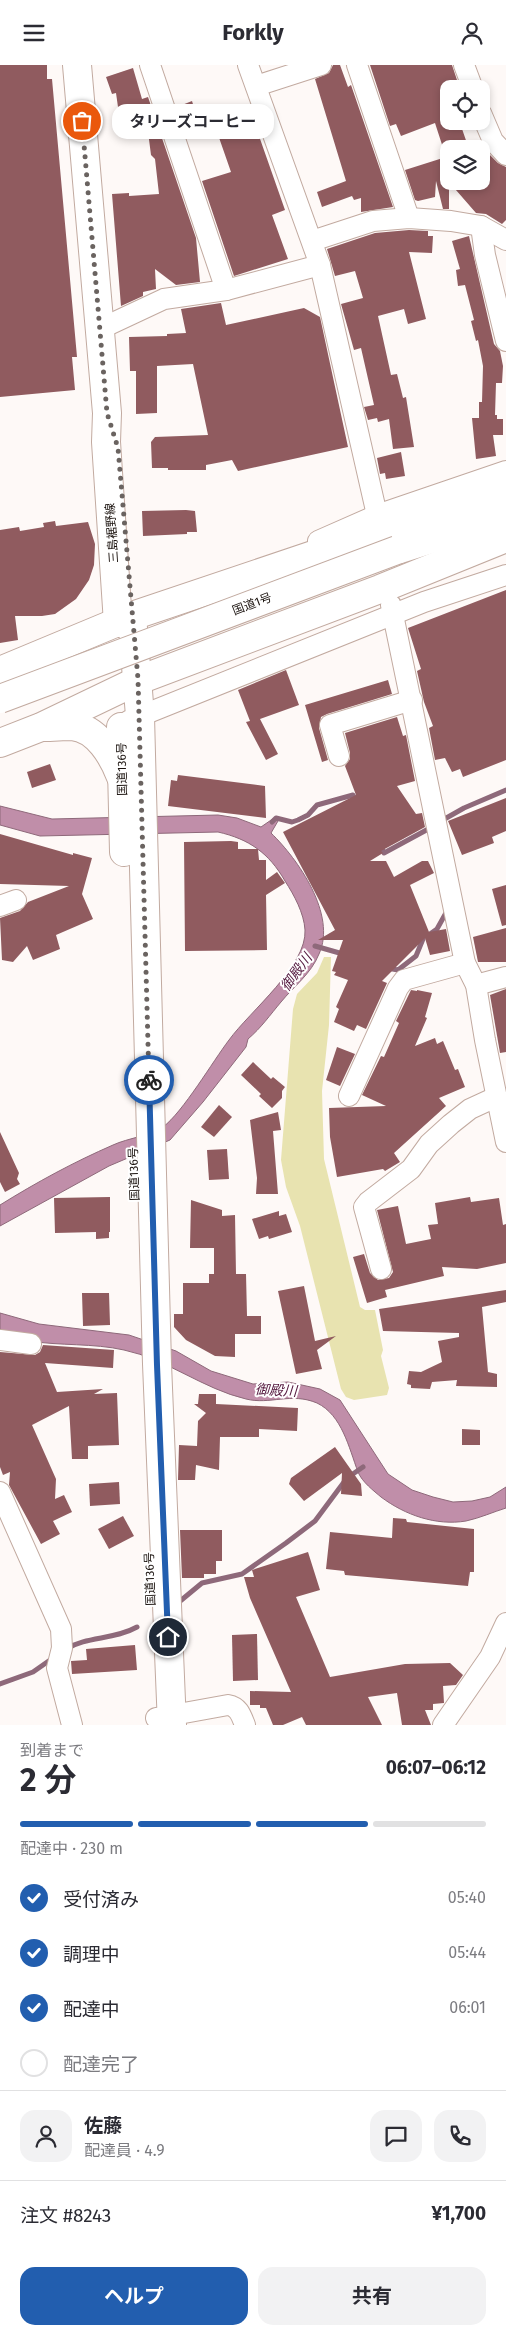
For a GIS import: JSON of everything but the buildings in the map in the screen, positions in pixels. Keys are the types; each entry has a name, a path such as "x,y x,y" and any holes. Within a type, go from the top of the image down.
{"main road":[{"name":"三島裾野線","path":"77,65 107,413 106,442 125,619"},
{"path":"0,671 125,619 506,489"},
{"name":"国道1号","path":"0,699 397,550 506,515"},
{"path":"0,743 41,727 129,683 380,589 506,538"},
{"name":"国道136号","path":"125,619 131,719 148,1350 164,1721"},
{"name":"国道136号","path":"131,719 122,780 141,1143"},
{"path":"41,727 74,726 96,737 113,756 122,780"}],"street":[{"path":"150,65 226,290"},
{"path":"248,65 320,265 377,515"},
{"path":"256,86 321,65"},
{"path":"357,65 409,218"},
{"path":"464,65 470,80"},
{"path":"488,130 492,141 506,155"},
{"path":"312,241 373,221 409,218 451,221 481,226 506,240"},
{"path":"481,226 485,255 506,341"},
{"path":"100,329 164,299 226,290 320,265"},
{"path":"204,591 377,515 506,471"},
{"path":"131,719 392,610 424,602 506,575"},
{"path":"392,610 465,963 476,985 506,1142"},
{"path":"339,756 330,725 412,700"},
{"path":"349,1096 398,989 404,980 465,963"},
{"path":"476,985 506,977"},
{"path":"381,1269 364,1207 411,1169 429,1144 451,1124 470,1109 496,1097"},
{"path":"0,1340 31,1344"},
{"path":"0,1492 61,1629 62,1648 57,1668 72,1725"},
{"path":"444,1725 490,1657 506,1623"},
{"path":"164,1721 228,1705 234,1706 239,1711 245,1725"}],"shaded area":[{"path":"324,957 331,957 329,1025 322,1091 324,1159 360,1307 365,1310 375,1310 383,1350 381,1356 389,1388 387,1395 354,1400 346,1397 341,1389 300,1226 286,1187 281,1160 293,1009 297,994 317,973"}],"water":[{"name":"御殿川","path":"0,806 52,819 218,815 237,818 261,827 274,818 278,821 271,833 282,844 303,872 319,905 323,922 323,939 319,954 312,968 248,1039 246,1047 203,1102 170,1140 109,1166 0,1226 0,1205 70,1165 119,1143 158,1130 171,1120 238,1028 276,988 287,973 297,958 303,944 305,930 298,904 279,871 265,855 249,843 218,832 40,836 0,825"},
{"name":"御殿川","path":"0,1313 39,1324 129,1335 176,1351 211,1371 253,1384 288,1382 320,1389 340,1400 388,1474 412,1490 453,1502 472,1501 490,1497 506,1487 506,1508 466,1521 443,1522 421,1518 390,1503 365,1483 358,1472 339,1424 326,1408 317,1403 289,1398 264,1401 246,1399 215,1388 140,1354 100,1346 41,1343 0,1334"}],"waterway":[{"path":"441,821 464,808 506,790"},
{"path":"272,822 276,818 292,822 308,815 317,805 353,795 356,802"},
{"path":"380,844 384,853 432,827"},
{"path":"430,934 437,929 447,911"},
{"path":"387,968 398,970 416,956 423,939"},
{"path":"315,946 343,954"},
{"path":"179,1602 202,1583 242,1574 286,1543 315,1521 347,1478 363,1467"},
{"path":"66,1649 83,1642 119,1634 137,1627"},
{"path":"0,1684 33,1672 53,1658"}],"way so far":[{"path":"82,121 107,413 118,448 138,679 149,1080"}],"place":[{"name":"タリーズコーヒー","path":"82,121"}],"route":[{"path":"149,1080 157,1365 168,1637"}]}
